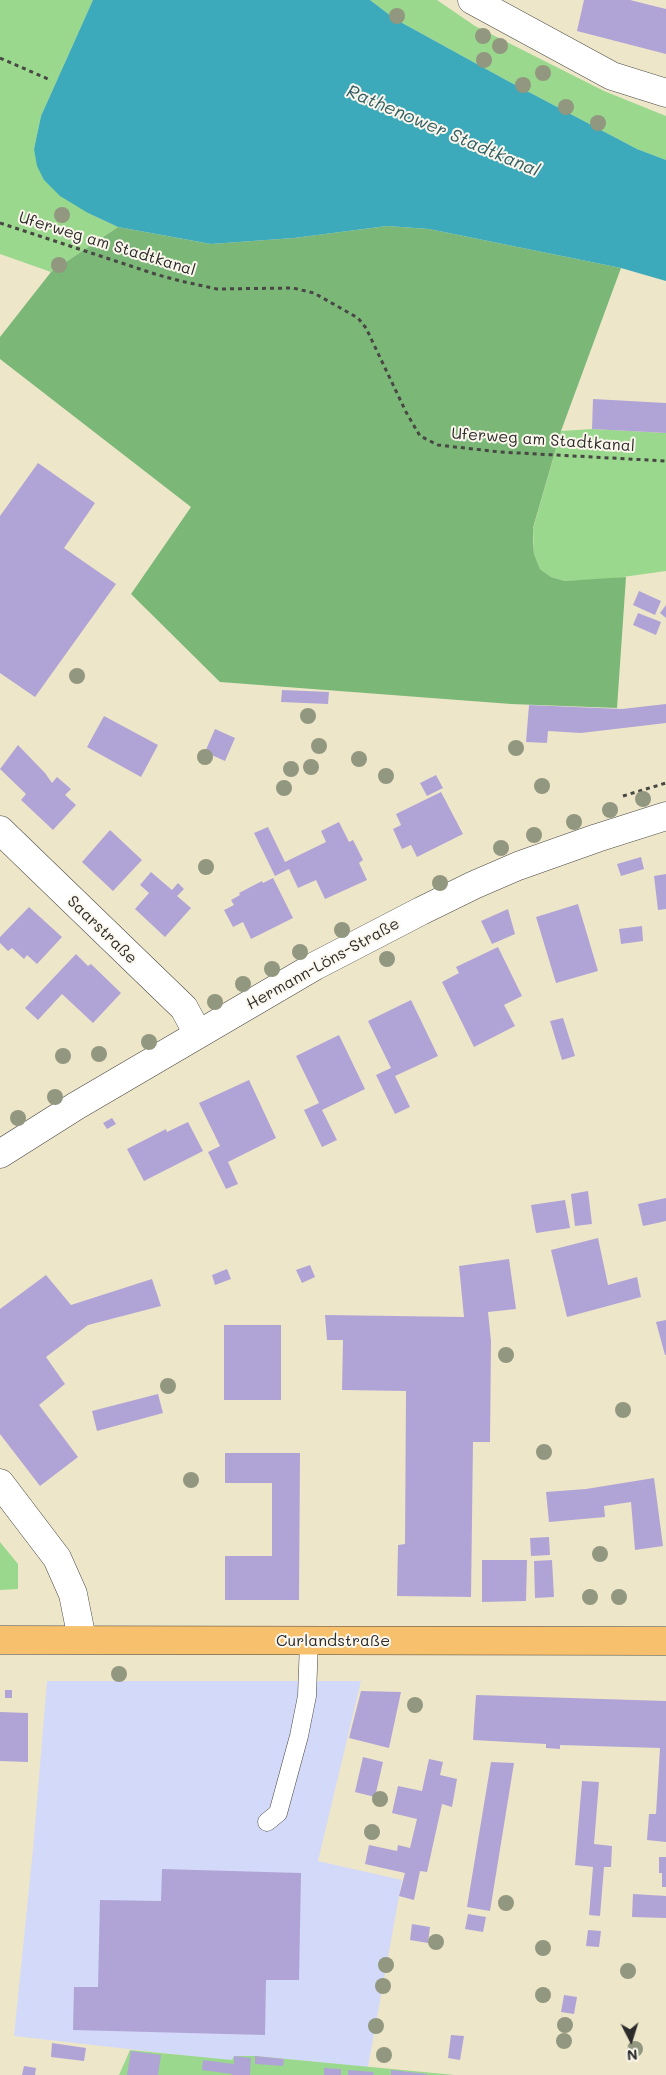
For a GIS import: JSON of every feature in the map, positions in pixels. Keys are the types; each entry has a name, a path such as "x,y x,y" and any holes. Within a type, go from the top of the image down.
{"main road":[{"name":"Curlandstraße","path":"0,1640 666,1641"}],"street":[{"path":"472,0 612,76 666,93"},
{"name":"Hermann-Löns-Straße","path":"0,1154 76,1106 315,966 474,885 572,846 666,816"},
{"name":"Saarstraße","path":"0,830 184,1008 198,1034"},
{"path":"0,1483 57,1558 73,1594 82,1639"}],"lane":[{"path":"267,1822 278,1812 299,1736 307,1696 309,1640"}],"path":[{"path":"0,58 48,79"},
{"name":"Uferweg am Stadtkanal","path":"0,223 158,275 185,282 217,289 293,288 314,293 358,318 366,328 406,412 420,436 438,445 500,452 666,461"}],"shaded area":[{"path":"47,1681 361,1681 318,1861 402,1880 368,2067 255,2056 233,2061 14,2036 33,1849"}],"green space":[{"path":"0,0 93,0 41,116 34,149 88,213 118,227 51,272 0,254"},
{"path":"370,0 437,0 475,26 604,91 666,116 666,160 637,149 506,80 395,19"},
{"path":"387,226 429,229 621,268 561,431 533,528 534,554 540,569 551,577 565,581 626,577 617,708 511,704 220,682 131,594 191,507 0,359 0,337 51,272 118,227 211,244 294,238"},
{"path":"592,429 666,433 666,571 601,580 565,581 551,577 540,569 534,554 533,529 561,431"},
{"path":"0,1542 18,1564 18,1589 0,1590"},
{"path":"130,2050 232,2060 234,2056 255,2056 455,2075 119,2075"}],"water":[{"name":"Rathenower Stadtkanal","path":"93,0 370,0 395,19 506,80 637,149 666,160 666,281 621,268 429,229 387,226 294,238 211,244 118,227 88,213 60,196 44,180 37,166 34,149 41,116"}],"building":[{"path":"584,0 630,0 666,9 666,54 577,31"},
{"path":"593,399 666,403 666,433 592,429"},
{"path":"38,463 95,503 64,548 116,584 35,697 0,673 0,516"},
{"path":"639,591 661,601 655,615 633,605"},
{"path":"666,605 666,618 660,613"},
{"path":"638,613 661,622 656,635 633,625"},
{"path":"282,690 329,692 328,704 281,702"},
{"path":"666,704 666,723 581,733 548,731 547,743 526,742 529,705 622,709"},
{"path":"104,716 158,745 141,777 87,747"},
{"path":"215,729 235,738 225,761 205,752"},
{"path":"18,745 52,783 57,777 71,789 65,795 76,805 53,830 21,800 26,794 0,769"},
{"path":"436,775 443,788 427,796 420,783"},
{"path":"441,792 463,834 417,857 411,845 402,849 393,829 401,825 396,814"},
{"path":"339,822 349,842 353,840 363,860 359,863 367,880 325,899 316,880 298,888 289,869 275,876 254,833 268,827 285,862 326,842 321,831"},
{"path":"110,830 142,860 113,891 82,862"},
{"path":"641,857 644,869 621,876 617,864"},
{"path":"151,872 172,890 178,883 184,889 177,896 191,908 165,937 135,909 149,893 140,885"},
{"path":"666,874 666,909 658,910 654,876"},
{"path":"273,878 293,918 251,939 243,922 233,927 224,910 234,905 231,900 240,895 239,893 262,881 263,883"},
{"path":"578,904 598,971 556,983 536,917"},
{"path":"29,907 62,937 37,964 27,955 24,959 12,948 8,951 0,943 0,937"},
{"path":"508,909 515,934 492,944 481,921"},
{"path":"642,926 643,941 621,944 619,929"},
{"path":"498,947 522,996 504,1005 515,1026 474,1047 442,982 459,973 456,967"},
{"path":"76,954 88,966 91,964 121,993 93,1023 62,994 38,1020 25,1008"},
{"path":"411,1000 438,1056 395,1076 410,1107 395,1114 376,1075 391,1068 368,1021"},
{"path":"563,1018 575,1056 562,1060 550,1021"},
{"path":"339,1035 365,1089 322,1110 337,1140 322,1147 304,1110 319,1103 296,1056"},
{"path":"249,1080 276,1138 228,1162 238,1184 226,1189 208,1152 220,1146 199,1103"},
{"path":"112,1118 116,1124 107,1129 103,1123"},
{"path":"188,1122 203,1151 144,1181 127,1149 166,1129 167,1132"},
{"path":"588,1191 592,1224 575,1226 571,1194"},
{"path":"666,1198 666,1221 643,1226 638,1204"},
{"path":"565,1200 570,1228 536,1233 531,1205"},
{"path":"598,1238 608,1285 637,1277 641,1297 567,1317 551,1250"},
{"path":"509,1259 516,1309 488,1312 491,1341 490,1442 473,1442 471,1597 397,1596 398,1545 405,1544 406,1391 342,1390 343,1340 327,1340 325,1315 464,1317 459,1266"},
{"path":"310,1265 315,1277 302,1283 296,1270"},
{"path":"227,1269 231,1279 215,1285 212,1275"},
{"path":"46,1275 71,1305 152,1279 161,1306 88,1325 46,1357 65,1384 39,1405 78,1457 40,1486 0,1434 0,1309"},
{"path":"666,1320 666,1355 665,1355 656,1322"},
{"path":"224,1325 281,1325 281,1400 224,1400"},
{"path":"158,1394 163,1413 97,1431 92,1411"},
{"path":"225,1453 300,1453 299,1600 225,1600 225,1556 272,1556 272,1483 225,1483"},
{"path":"654,1478 663,1546 635,1550 631,1502 604,1506 605,1517 549,1522 546,1492 586,1489"},
{"path":"549,1537 550,1555 531,1556 530,1538"},
{"path":"482,1560 527,1560 526,1601 482,1602"},
{"path":"552,1560 554,1597 535,1598 534,1561"},
{"path":"5,1690 12,1690 12,1698 5,1698"},
{"path":"361,1691 401,1692 389,1748 349,1738"},
{"path":"476,1695 666,1701 666,1842 647,1840 649,1814 656,1814 660,1748 560,1745 560,1749 546,1748 546,1744 473,1740"},
{"path":"0,1712 28,1713 28,1762 0,1761"},
{"path":"363,1757 383,1762 375,1797 355,1792"},
{"path":"429,1759 443,1762 440,1775 457,1779 452,1807 442,1804 427,1872 420,1871 414,1900 399,1896 405,1873 365,1864 369,1845 397,1851 398,1845 410,1848 417,1819 392,1813 398,1786 422,1791"},
{"path":"491,1762 514,1763 490,1911 467,1907"},
{"path":"582,1781 599,1782 594,1844 612,1846 611,1867 604,1867 600,1916 589,1915 593,1867 575,1865"},
{"path":"659,1857 666,1857 666,1887 662,1887 662,1873 659,1873"},
{"path":"162,1869 301,1873 299,1980 266,1980 265,2035 73,2030 74,1987 98,1987 100,1900 161,1901"},
{"path":"633,1894 666,1896 666,1918 632,1917"},
{"path":"468,1914 486,1917 483,1932 465,1929"},
{"path":"412,1924 430,1927 428,1943 410,1940"},
{"path":"588,1930 601,1931 599,1947 586,1946"},
{"path":"564,1995 577,1997 574,2014 561,2012"},
{"path":"451,2035 464,2036 460,2060 448,2058"},
{"path":"52,2043 86,2048 84,2061 51,2057"},
{"path":"131,2051 161,2055 158,2075 127,2075"},
{"path":"234,2056 251,2058 250,2075 232,2075 202,2070 203,2060 234,2064"},
{"path":"255,2056 284,2059 283,2066 255,2064"},
{"path":"24,2066 36,2068 35,2075 22,2075"},
{"path":"324,2068 341,2069 341,2075 324,2075"},
{"path":"348,2070 374,2072 373,2075 348,2075"},
{"path":"391,2070 427,2074 427,2075 391,2075"}]}
